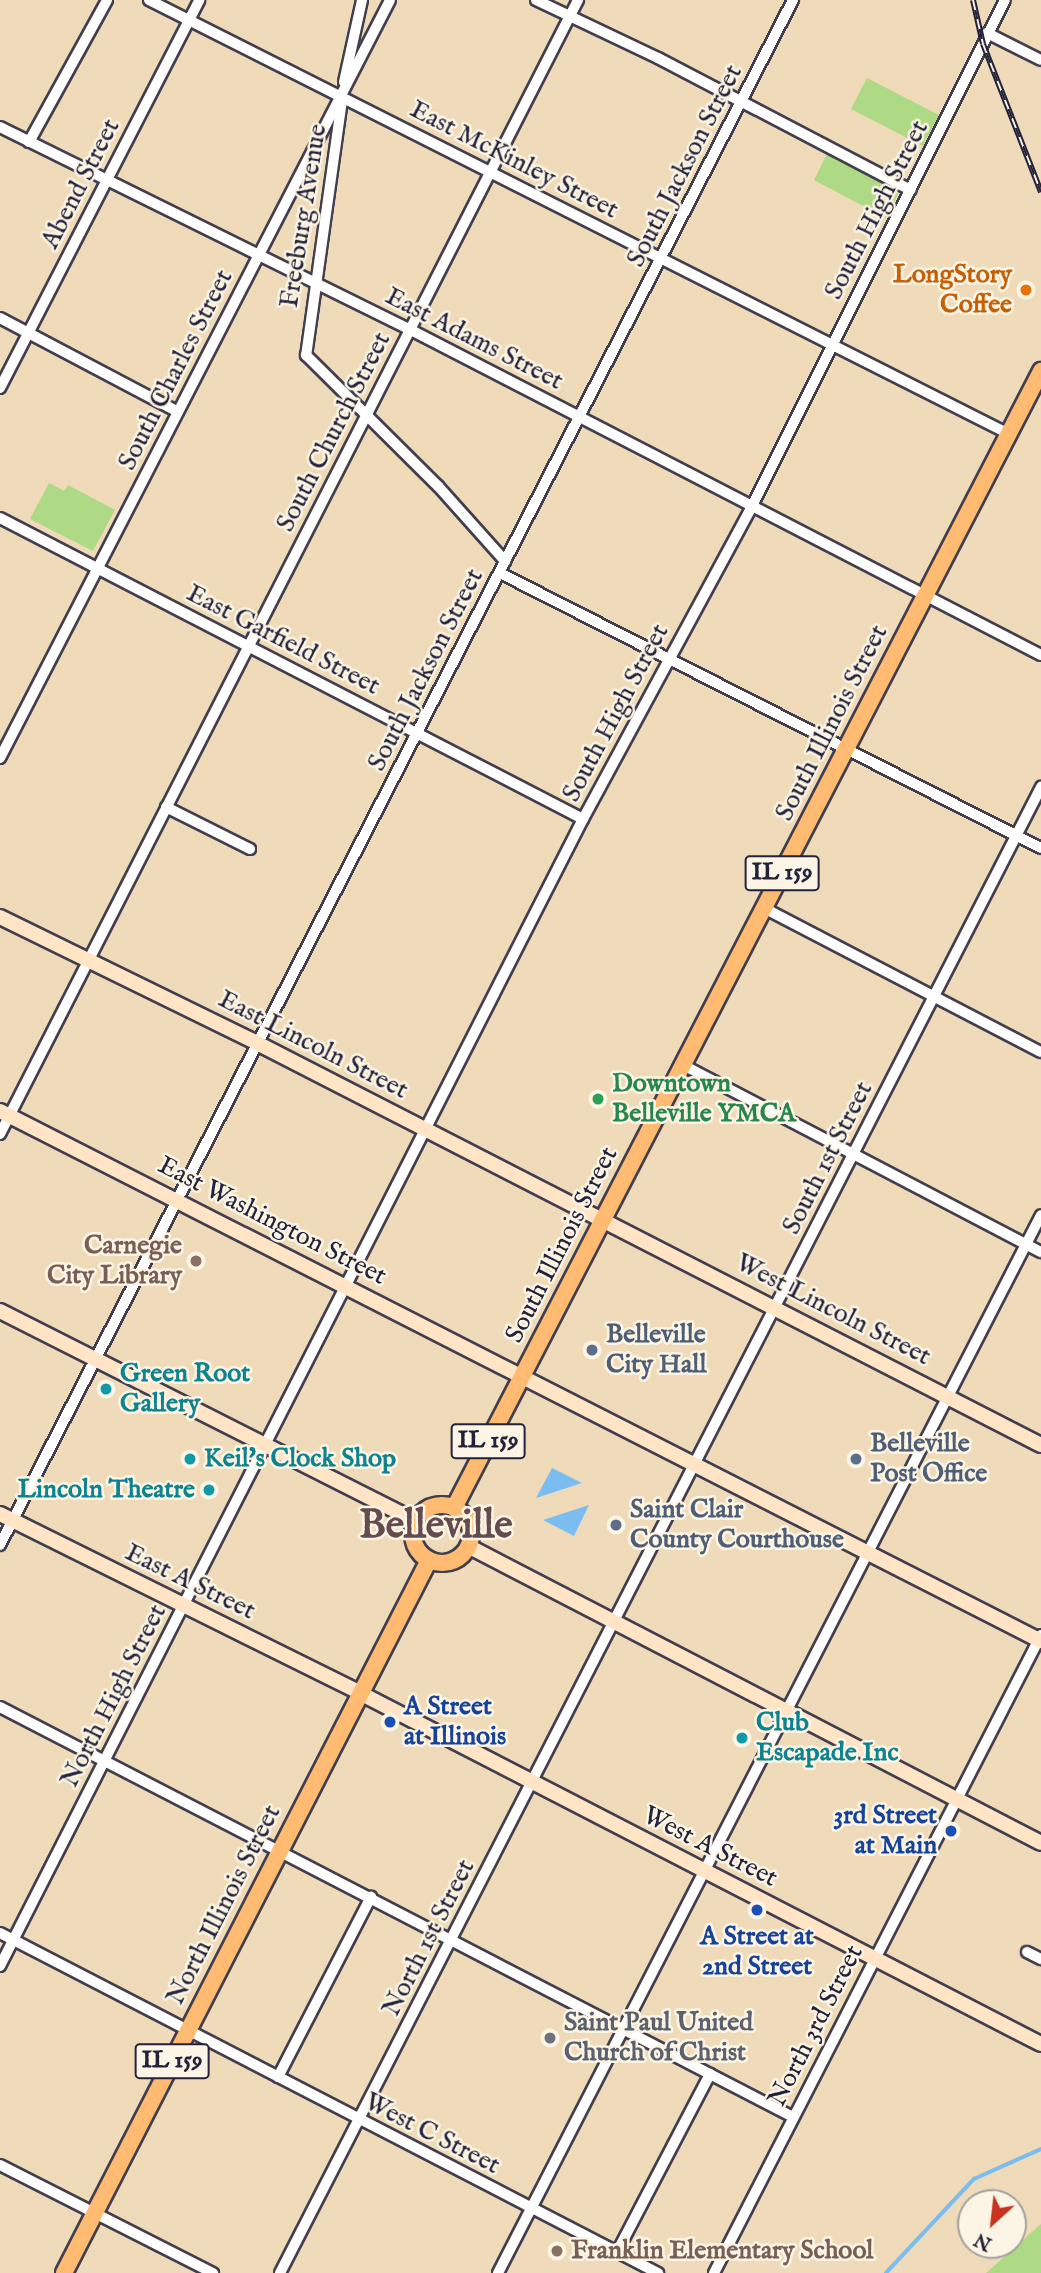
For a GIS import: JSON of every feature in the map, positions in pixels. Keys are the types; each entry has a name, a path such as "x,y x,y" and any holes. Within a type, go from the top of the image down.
{"main road":[{"name":"South Illinois Street","path":"454,1508 1041,372"},
{"name":"East Lincoln Street","path":"0,918 257,1043 603,1219"},
{"name":"East Washington Street","path":"5,1113 1040,1638"},
{"name":"West Lincoln Street","path":"603,1219 1041,1445"},
{"path":"0,1311 416,1521"},
{"path":"434,1506 454,1508 468,1521 468,1546 450,1562 429,1560 415,1545 416,1521 434,1506"},
{"name":"East A Street","path":"6,1518 358,1692"},
{"path":"468,1546 1041,1843"},
{"name":"North Illinois Street","path":"64,2273 358,1692 429,1560"},
{"name":"West A Street","path":"358,1692 1041,2044"}],"street":[{"path":"29,142 107,0"},
{"name":"East McKinley Street","path":"149,0 1009,434"},
{"name":"Abend Street","path":"0,388 199,0"},
{"name":"Freeburg Avenue","path":"362,0 340,96 335,164 306,355 366,416"},
{"name":"South Charles Street","path":"0,758 390,0"},
{"path":"536,0 741,101 911,190"},
{"name":"South Church Street","path":"0,1134 5,1113 88,962 578,0"},
{"name":"South Jackson Street","path":"0,1545 6,1518 95,1359 793,0"},
{"name":"South High Street","path":"266,1445 345,1284 583,819 667,658 753,504 1005,0"},
{"path":"987,33 1041,60"},
{"name":"East Adams Street","path":"0,127 409,329 753,504 1041,655"},
{"path":"0,318 178,412"},
{"path":"366,416 438,486 505,561"},
{"name":"East Garfield Street","path":"0,518 583,819"},
{"path":"499,573 1041,848"},
{"name":"South 1st Street","path":"615,1623 1041,787"},
{"path":"166,807 250,849"},
{"path":"764,908 1041,1052"},
{"path":"683,1065 1041,1252"},
{"path":"498,2273 1041,1215"},
{"name":"North High Street","path":"0,1966 266,1445"},
{"name":"North 1st Street","path":"281,2273 615,1623"},
{"name":"North 3rd Street","path":"714,2273 1040,1638"},
{"path":"0,1707 793,2117"},
{"path":"278,2077 371,1897"},
{"name":"West C Street","path":"0,1933 359,2121 658,2273"},
{"path":"1027,1952 1041,1959"},
{"path":"617,2252 710,2074"},
{"path":"0,2165 213,2273"}],"green space":[{"path":"867,78 939,115 923,146 851,109"},
{"path":"827,154 895,189 898,194 886,218 814,180"},
{"path":"49,483 64,491 68,485 115,510 93,551 30,519"},
{"path":"1041,2224 1041,2273 986,2273 1002,2259 1027,2259 1027,2236"}],"water":[{"path":"552,1468 582,1483 536,1498"},
{"path":"589,1505 574,1536 543,1520"}],"waterway":[{"path":"886,2273 974,2179 1041,2149"}],"railway":[{"path":"973,0 983,44 1041,192"}],"place":[{"name":"LongStory Coffee","path":"1026,290"},
{"name":"Downtown Belleville YMCA","path":"598,1099"},
{"name":"Carnegie City Library","path":"196,1261"},
{"name":"Belleville City Hall","path":"592,1350"},
{"name":"Green Root Gallery","path":"106,1389"},
{"name":"Keil's Clock Shop","path":"190,1459"},
{"name":"Belleville Post Office","path":"856,1459"},
{"name":"Lincoln Theatre","path":"209,1490"},
{"name":"Saint Clair County Courthouse","path":"616,1525"},
{"name":"A Street at Illinois","path":"390,1722"},
{"name":"Club Escapade Inc","path":"742,1738"},
{"name":"3rd Street at Main","path":"951,1831"},
{"name":"A Street at 2nd Street","path":"757,1910"},
{"name":"Saint Paul United Church of Christ","path":"550,2038"},
{"name":"Franklin Elementary School","path":"557,2251"}],"district":[{"name":"Belleville","path":"436,1527"}]}
